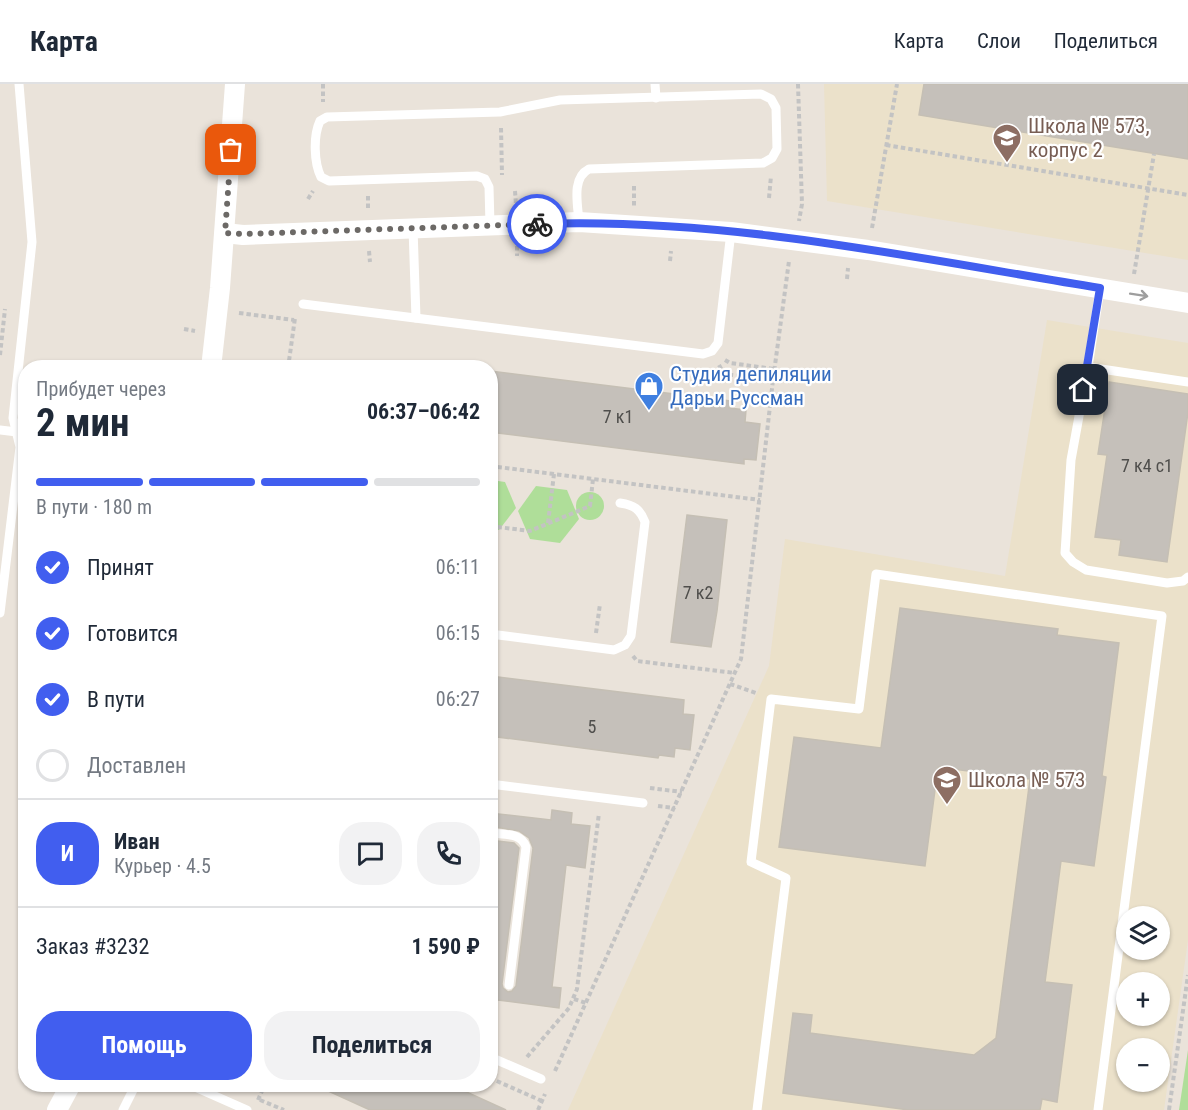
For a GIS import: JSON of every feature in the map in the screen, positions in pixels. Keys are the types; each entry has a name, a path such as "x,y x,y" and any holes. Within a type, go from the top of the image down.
{"street":[{"path":"212,360 225,233 236,84"},
{"path":"225,233 579,222 731,232 868,250 1188,303"},
{"path":"57,1110 66,1092"}],"lane":[{"path":"19,84 32,242 19,360"},
{"path":"655,84 656,98"},
{"path":"490,225 489,187 485,179 477,176 329,181 321,177 317,170 316,130 320,122 327,117 500,112 560,100 761,94 771,99 776,108 777,149 772,158 763,163 589,169 581,172 578,180 579,222"},
{"path":"412,228 416,318"},
{"path":"303,304 703,354 712,351 718,343 731,232"},
{"path":"1100,288 1071,460 1065,553 1073,562 1086,570 1167,583 1183,581 1188,577"},
{"path":"1088,367 1188,382"},
{"path":"18,372 13,418 18,437"},
{"path":"0,430 17,432"},
{"path":"0,613 18,464"},
{"path":"498,635 614,650 625,645 631,636 645,522 641,511 632,504 621,503"},
{"path":"757,1110 786,878 751,862 771,699 859,709 876,574 1162,616 1098,1110"},
{"path":"498,785 643,804"},
{"path":"498,834 517,836 524,840 526,847 509,985"},
{"path":"498,1060 541,1079"},
{"path":"123,1110 132,1092"},
{"path":"206,1092 247,1110"}],"path":[{"path":"315,84 323,86"},
{"path":"798,84 802,204"},
{"path":"868,250 897,84"},
{"path":"500,112 502,180"},
{"path":"886,146 1188,195"},
{"path":"1131,294 1154,154"},
{"path":"670,261 671,251"},
{"path":"555,1073 741,659 787,269"},
{"path":"289,360 294,320 303,304"},
{"path":"0,355 6,308"},
{"path":"236,312 294,320"},
{"path":"712,351 730,363 774,369"},
{"path":"712,351 724,374 773,380"},
{"path":"498,467 760,500"},
{"path":"548,523 554,474"},
{"path":"498,527 530,531 590,506 593,479"},
{"path":"594,647 600,604"},
{"path":"625,645 637,661 735,673"},
{"path":"730,684 771,699"},
{"path":"517,1068 569,1008 574,999 601,798"},
{"path":"1168,1110 1188,975"},
{"path":"574,999 586,1003"},
{"path":"498,1082 542,1101"},
{"path":"538,1110 546,1092"}],"shaded area":[{"name":"Школа № 573, корпус 2","path":"824,84 1188,84 1188,260 827,201"},
{"name":"Школа № 573","path":"1047,320 1188,343 1188,940 1170,1068 1170,1038 1116,1038 1116,1092 1167,1092 1164,1110 568,1110 769,666 785,539 1005,576"}],"green space":[{"path":"498,481 505,482 516,508 499,530"},
{"path":"536,486 567,490 579,519 560,543 530,539 518,511"},
{"path":"590,492 600,496 604,506 600,516 590,520 580,516 576,506 580,496"},
{"path":"1188,1050 1188,1110 1179,1110"}],"building":[{"path":"924,84 1188,84 1188,159 919,115"},
{"path":"498,372 730,401 729,408 746,410 745,422 760,424 756,460 744,459 744,464 498,433"},
{"path":"1109,382 1188,394 1188,412 1167,562 1119,555 1121,540 1095,537 1107,455 1098,454"},
{"path":"687,515 727,520 711,647 671,642"},
{"path":"900,608 1058,629 1057,635 1119,643 1102,776 1106,777 1094,866 1061,861 1045,982 1072,985 1057,1102 1042,1099 1040,1110 909,1110 783,1093 793,1013 812,1015 810,1033 974,1055 996,1038 1030,779 938,767 925,866 779,847 794,737 881,748"},
{"path":"498,677 684,700 683,714 694,715 690,750 675,748 674,757 659,755 658,758 498,737"},
{"path":"552,810 572,813 571,824 590,826 585,868 566,865 552,987 561,988 559,1008 498,1000 498,841 514,843 519,848 502,984 508,992 516,986 533,848 529,838 519,831 498,827 498,814 551,820"},
{"path":"331,1092 467,1092 506,1110 370,1110"}],"way so far":[{"path":"231,150 225,233 537,224"}],"place":[{"name":"Школа № 573, корпус 2","path":"1007,164"},
{"name":"Студия депиляции Дарьи Руссман","path":"649,412"},
{"name":"Школа № 573","path":"947,806"}],"route":[{"path":"537,224 579,222 635,225 796,239 1100,288 1083,390"}]}
